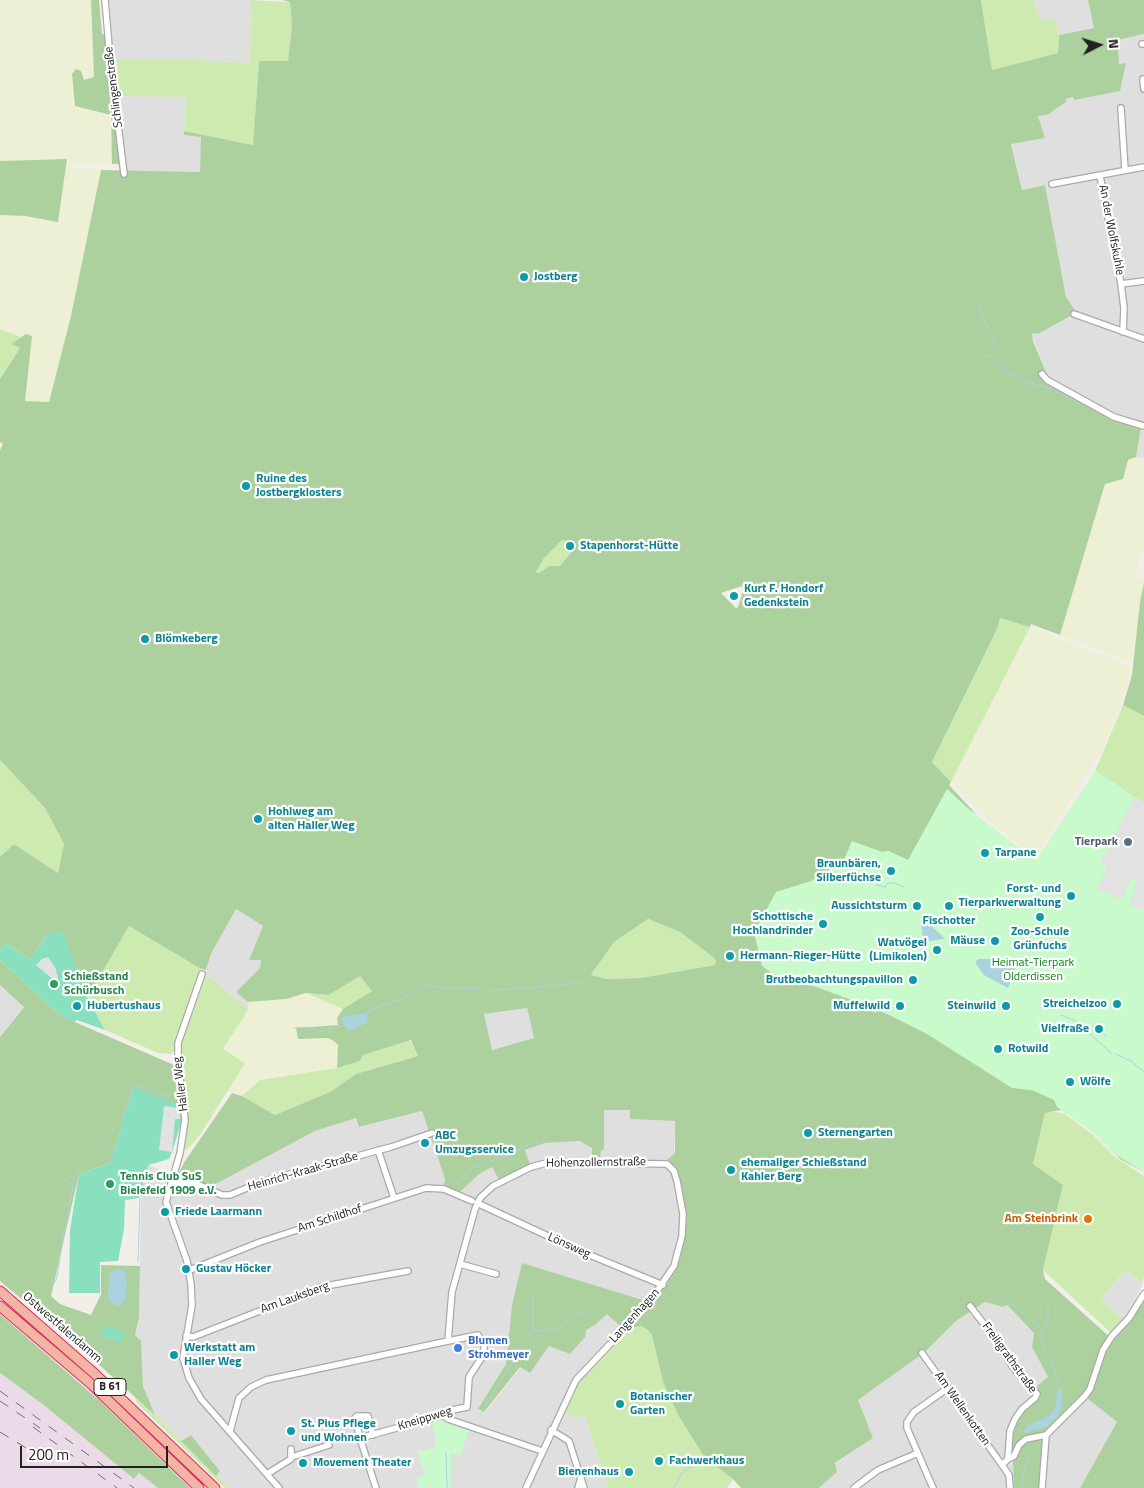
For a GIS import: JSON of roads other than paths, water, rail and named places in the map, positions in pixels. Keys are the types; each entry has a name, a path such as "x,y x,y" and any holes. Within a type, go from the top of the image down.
{"highway":[{"name":"Ostwestfalendamm","path":"0,1292 95,1374 215,1488"},
{"name":"Ostwestfalendamm","path":"0,1306 90,1383 199,1488"}],"street":[{"name":"Schlingenstraße","path":"105,0 124,174"},
{"path":"1143,79 1144,89"},
{"path":"1121,108 1125,170"},
{"path":"1052,184 1144,167"},
{"name":"An der Wolfskuhle","path":"1100,176 1121,284 1124,308 1123,332"},
{"name":"An der Wolfskuhle","path":"1121,284 1144,281"},
{"path":"1074,314 1144,339"},
{"path":"1042,374 1047,380 1114,418 1144,426"},
{"name":"Haller Weg","path":"202,974 178,1043 178,1061 186,1120 180,1153 166,1204 190,1270 192,1305 183,1358 193,1387 279,1488"},
{"name":"Heinrich-Kraak-Straße","path":"171,1183 192,1182 222,1195 230,1195 256,1184 432,1133"},
{"path":"378,1150 394,1198"},
{"name":"Hohenzollernstraße","path":"448,1341 451,1300 474,1202 494,1186 518,1172 543,1163 660,1162 671,1167"},
{"name":"Langenhagen","path":"526,1488 551,1430 576,1380 648,1304 663,1285 674,1266 683,1225 681,1194 671,1167"},
{"name":"Am Schildhof","path":"190,1270 260,1242 432,1187 448,1190 474,1202"},
{"name":"Lönsweg","path":"474,1202 580,1251 663,1285"},
{"path":"460,1264 496,1274"},
{"name":"Am Lauksberg","path":"186,1336 193,1337 310,1294 320,1287 408,1270"},
{"path":"1010,1488 1010,1475 1002,1464 1014,1456 1019,1445 1026,1439 1046,1435 1085,1396 1090,1389 1104,1350 1112,1336 1129,1318 1144,1294"},
{"name":"Freiligrathstraße","path":"970,1306 994,1336 1012,1366 1037,1394 1014,1419 1010,1431 1008,1459"},
{"name":"Kneippweg","path":"360,1438 444,1414 448,1411 466,1408 468,1405 468,1377 482,1358 484,1344 478,1335 448,1341"},
{"path":"230,1431 239,1398 251,1387 266,1380 448,1341"},
{"name":"Am Wellenkotten","path":"922,1353 1002,1464"},
{"path":"933,1488 907,1428 908,1420 914,1412 948,1388"},
{"path":"444,1414 448,1418 542,1451"},
{"path":"373,1435 368,1416 359,1415 355,1418 376,1488"},
{"path":"551,1430 570,1441 584,1488"},
{"path":"1042,1488 1046,1435"},
{"path":"267,1474 292,1457 330,1445"},
{"path":"291,1449 292,1457"},
{"path":"854,1488 878,1470 918,1453"},
{"path":"578,1488 581,1478"}],"water":[{"path":"923,913 927,915 933,927 945,939 928,941 923,939 921,922"},
{"path":"979,959 993,959 1016,967 1008,988 984,975 976,964 976,961"},
{"path":"366,1013 368,1022 352,1030 348,1030 342,1022 342,1018 347,1016"},
{"path":"120,1269 125,1271 127,1284 125,1300 120,1306 112,1303 108,1297 110,1272"},
{"path":"1057,1390 1062,1390 1062,1405 1058,1416 1046,1427 1024,1433 1026,1427 1050,1415 1056,1406"}],"waterway":[{"path":"975,299 989,330"},
{"path":"992,336 996,346"},
{"path":"984,355 995,359 1010,374 1026,382 1049,388 1114,420"},
{"path":"876,885 885,887 888,883 894,883 904,887"},
{"path":"366,1013 384,1004 400,1000 421,986 500,990 583,983"},
{"path":"1061,1015 1076,1021 1112,1054"},
{"path":"1095,1025 1106,1036"},
{"path":"294,1028 310,1027 319,1032 340,1026"},
{"path":"1116,1054 1131,1061 1144,1072"},
{"path":"81,1163 121,1121 134,1085 169,1097"},
{"path":"452,1186 475,1167 512,1154 525,1146 538,1142"},
{"path":"141,1194 149,1164"},
{"path":"72,1183 79,1166"},
{"path":"56,1174 73,1185 60,1257"},
{"path":"138,1262 140,1198"},
{"path":"52,1286 56,1280 60,1259"},
{"path":"124,1269 130,1268"},
{"path":"483,1409 533,1330 533,1292"},
{"path":"996,1299 1003,1299 1017,1308 1042,1329 1042,1344 1055,1370 1060,1390"},
{"path":"1044,1332 1048,1323 1048,1303"},
{"path":"534,1331 558,1329 575,1315 588,1311"},
{"path":"446,1452 447,1488"},
{"path":"1022,1488 1024,1469 1031,1453"},
{"path":"681,1474 698,1460"},
{"path":"675,1487 681,1475"}],"railway":[{"path":"0,1391 134,1488"},
{"path":"0,1401 40,1428"},
{"path":"33,1427 117,1488"},
{"path":"0,1432 49,1462"}],"place":[{"name":"Jostberg","path":"524,277"},
{"name":"Ruine des Jostbergklosters","path":"246,486"},
{"name":"Stapenhorst-Hütte","path":"570,546"},
{"name":"Kurt F. Hondorf Gedenkstein","path":"734,596"},
{"name":"Blömkeberg","path":"145,639"},
{"name":"Hohlweg am alten Haller Weg","path":"258,819"},
{"name":"Tierpark","path":"1128,842"},
{"name":"Tarpane","path":"985,853"},
{"name":"Braunbären, Silberfüchse","path":"891,871"},
{"name":"Forst- und Tierparkverwaltung","path":"1071,896"},
{"name":"Aussichtsturm","path":"917,906"},
{"name":"Fischotter","path":"949,906"},
{"name":"Zoo-Schule Grünfuchs","path":"1040,917"},
{"name":"Schottische Hochlandrinder","path":"823,924"},
{"name":"Mäuse","path":"995,941"},
{"name":"Watvögel (Limikolen)","path":"937,950"},
{"name":"Hermann-Rieger-Hütte","path":"730,956"},
{"name":"Brutbeobachtungspavillon","path":"913,980"},
{"name":"Schießstand Schürbusch","path":"54,984"},
{"name":"Streichelzoo","path":"1117,1004"},
{"name":"Hubertushaus","path":"77,1006"},
{"name":"Muffelwild","path":"900,1006"},
{"name":"Steinwild","path":"1006,1006"},
{"name":"Vielfraße","path":"1099,1029"},
{"name":"Rotwild","path":"998,1049"},
{"name":"Wölfe","path":"1070,1082"},
{"name":"Sternengarten","path":"808,1133"},
{"name":"ABC Umzugsservice","path":"425,1143"},
{"name":"ehemaliger Schießstand Kahler Berg","path":"731,1170"},
{"name":"Tennis Club SuS Bielefeld 1909 e.V.","path":"110,1184"},
{"name":"Friede Laarmann","path":"165,1212"},
{"name":"Am Steinbrink","path":"1088,1219"},
{"name":"Gustav Höcker","path":"186,1269"},
{"name":"Blumen Strohmeyer","path":"458,1348"},
{"name":"Werkstatt am Haller Weg","path":"174,1355"},
{"name":"Botanischer Garten","path":"620,1404"},
{"name":"St. Pius Pflege und Wohnen","path":"291,1431"},
{"name":"Fachwerkhaus","path":"659,1461"},
{"name":"Movement Theater","path":"303,1463"},
{"name":"Bienenhaus","path":"629,1472"}],"park label":[{"name":"Heimat-Tierpark Olderdissen","path":"1033,970"}]}
